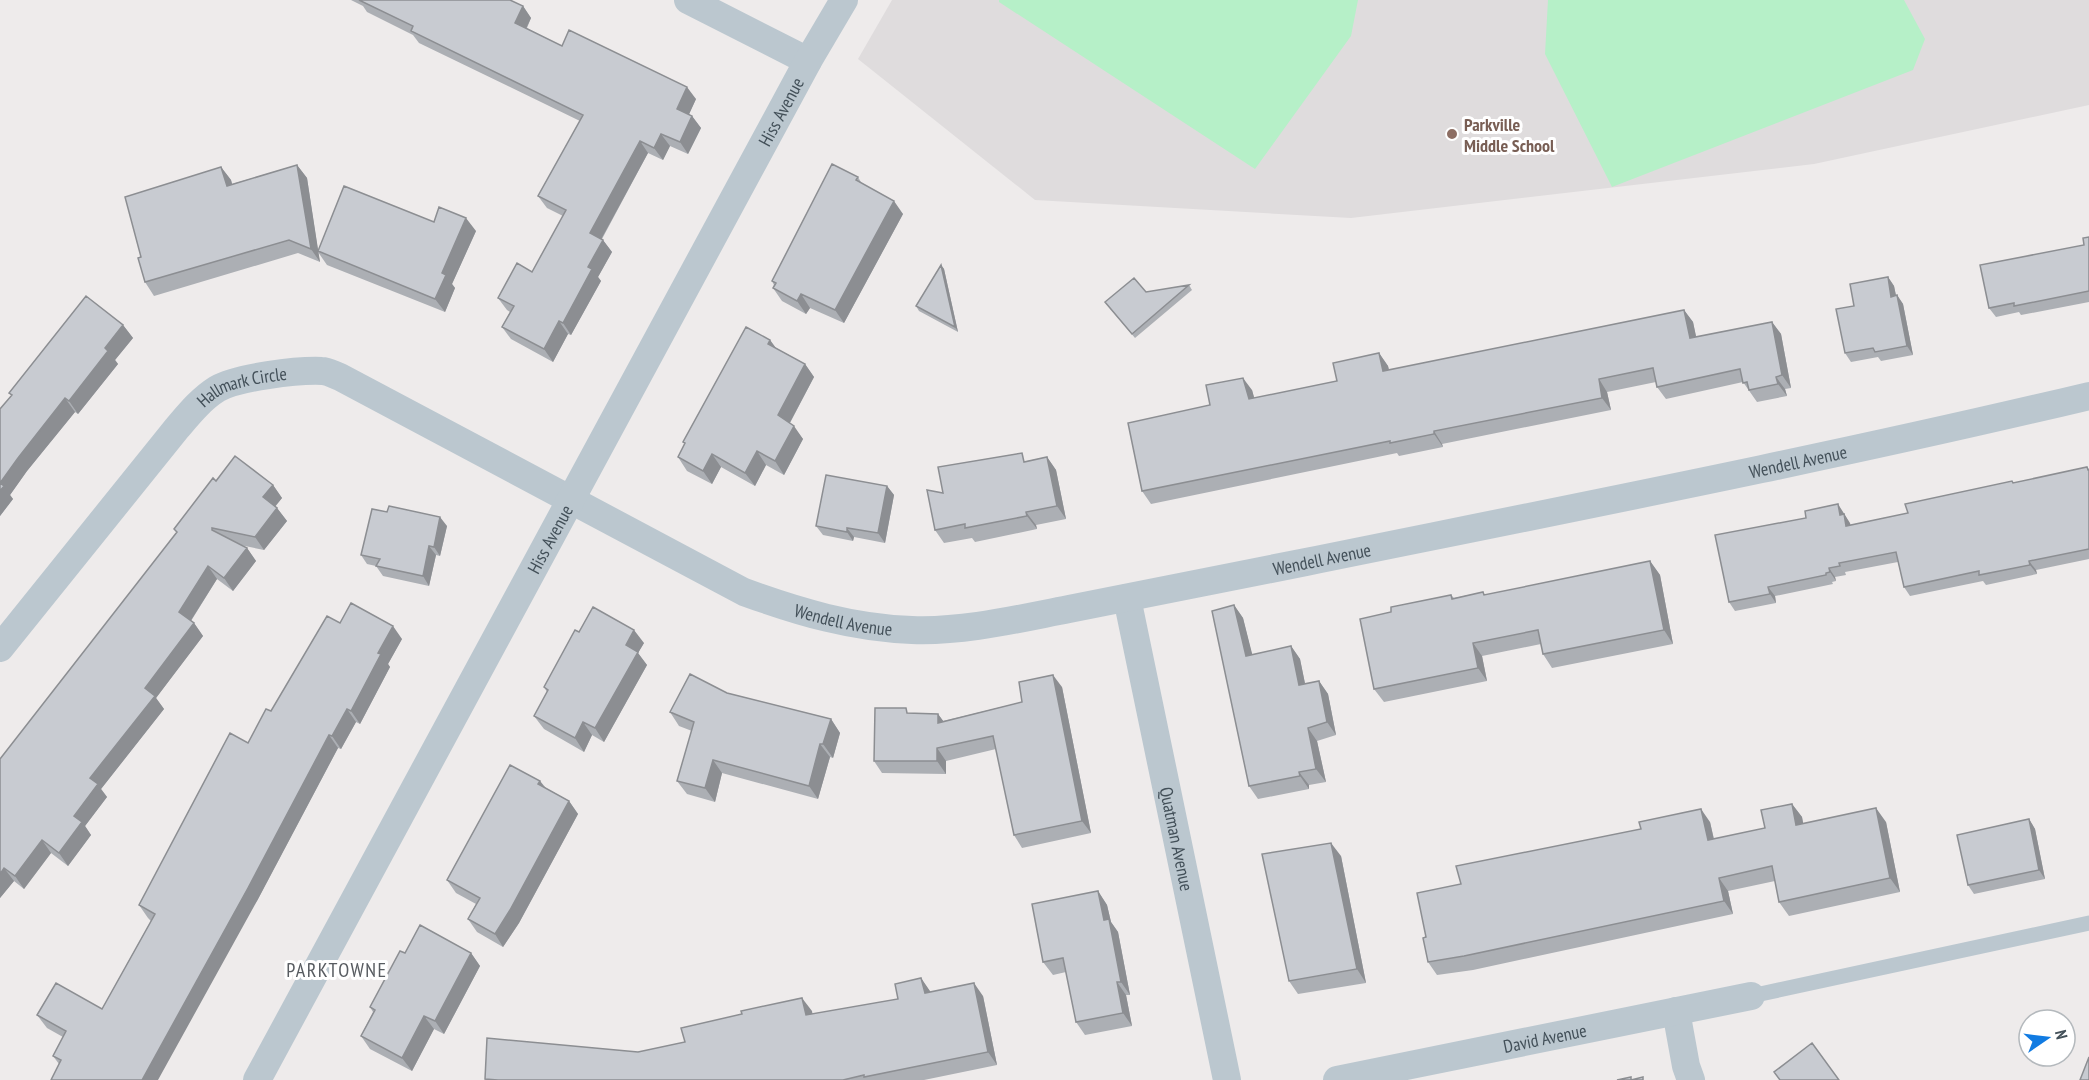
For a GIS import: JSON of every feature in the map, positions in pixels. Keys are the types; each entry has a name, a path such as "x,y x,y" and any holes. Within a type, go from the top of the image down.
{"street":[{"path":"688,0 808,61"},
{"name":"Hiss Avenue","path":"257,1080 808,61 844,0"},
{"name":"Hallmark Circle","path":"0,648 177,428 202,400 218,388 235,381 264,375 324,371 340,377 572,501"},
{"name":"Wendell Avenue","path":"572,501 744,592 787,608 867,627 914,630 958,628 1127,598 1753,471 2089,396"},
{"name":"Quatman Avenue","path":"1127,598 1227,1080"},
{"name":"David Avenue","path":"1337,1080 1751,996"},
{"path":"1676,1011 1686,1066 1691,1080"}],"lane":[{"path":"1751,996 2089,923"}],"shaded area":[{"name":"Parkville Middle School","path":"892,0 2089,0 2089,105 1814,164 1351,218 1035,200 858,59"}],"green space":[{"path":"999,0 1358,0 1351,36 1255,169"},
{"path":"1548,0 1904,0 1925,39 1913,70 1612,187 1545,54"}],"building":[{"path":"359,0 510,0 523,6 515,23 562,46 569,30 687,87 677,109 692,116 680,142 661,134 654,148 640,141 590,233 603,240 588,267 592,269 563,323 559,321 544,349 502,327 514,306 498,298 517,263 532,272 566,210 538,196 583,115 411,31 413,26"},
{"path":"832,164 858,177 856,180 894,201 835,310 801,294 797,301 773,288 776,283 772,281"},
{"path":"297,165 311,249 289,240 145,282 138,258 141,257 125,197 221,167 227,186"},
{"path":"344,186 434,222 439,207 466,218 442,273 446,275 435,299 318,251"},
{"path":"2089,237 2089,291 2014,306 2014,303 1989,308 1980,265 2084,245 2083,238"},
{"path":"941,265 955,327 916,306"},
{"path":"1888,277 1891,297 1897,295 1907,346 1875,352 1873,348 1845,353 1836,309 1854,306 1850,284"},
{"path":"1134,278 1146,292 1189,285 1132,334 1105,302"},
{"path":"86,296 123,325 105,348 108,351 69,401 65,398 0,483 0,409 12,395 9,393"},
{"path":"1684,310 1690,338 1772,322 1782,375 1776,377 1778,384 1749,390 1747,382 1743,383 1740,369 1657,387 1653,368 1599,379 1602,398 1434,431 1434,434 1390,443 1390,441 1142,491 1128,423 1210,405 1206,385 1243,378 1249,399 1337,381 1333,363 1379,353 1383,371"},
{"path":"746,327 770,340 768,344 805,364 778,415 794,426 775,461 757,451 745,473 712,454 703,471 678,457 685,443 683,442"},
{"path":"1022,453 1024,462 1047,457 1057,506 1026,512 1027,516 965,528 965,524 935,530 927,490 943,493 938,467"},
{"path":"235,456 273,485 263,497 277,508 255,537 212,528 247,548 224,578 208,566 179,612 194,623 145,688 155,696 90,778 98,784 74,816 82,822 59,853 42,840 15,876 4,868 0,874 0,759 177,532 174,529 213,478 216,481"},
{"path":"2087,467 2089,470 2089,549 2029,561 2030,565 1979,575 1979,571 1904,587 1896,552 1839,563 1840,566 1829,568 1830,572 1826,575 1768,587 1770,594 1729,602 1715,535 1806,518 1805,511 1838,504 1840,515 1844,514 1846,526 1908,513 1905,504"},
{"path":"826,475 887,486 878,533 847,528 847,532 816,526"},
{"path":"389,506 440,517 434,547 429,546 423,576 376,566 380,559 361,555 372,509 387,512"},
{"path":"1650,561 1664,630 1543,654 1538,630 1473,643 1478,668 1374,689 1360,619 1391,612 1391,607 1451,595 1452,599 1483,592 1484,595"},
{"path":"351,603 393,626 378,653 381,654 351,711 347,709 332,736 329,735 142,1080 51,1080 61,1060 53,1056 66,1031 37,1015 56,983 102,1009 155,914 139,905 230,733 248,743 266,709 271,711 327,616 340,623"},
{"path":"1234,605 1246,656 1291,646 1299,685 1319,681 1327,722 1308,728 1316,769 1299,772 1300,776 1249,786 1212,611"},
{"path":"593,607 634,630 626,645 638,652 595,728 583,722 575,738 534,716 548,690 544,687 575,630 579,632"},
{"path":"690,674 727,693 831,719 823,744 820,744 809,786 713,760 705,788 677,781 694,722 670,712"},
{"path":"1053,675 1082,821 1014,835 993,736 937,748 937,761 874,761 875,708 906,708 907,713 938,714 938,723 1022,702 1019,682"},
{"path":"510,765 540,781 538,784 569,801 495,934 468,919 480,898 447,880"},
{"path":"1792,804 1796,825 1876,808 1890,878 1779,902 1772,866 1719,878 1724,901 1428,962 1423,938 1426,937 1417,893 1461,884 1456,866 1641,829 1639,822 1701,809 1708,840 1765,828 1761,810"},
{"path":"2029,819 2039,870 1968,885 1957,835"},
{"path":"1331,843 1357,969 1289,981 1262,854"},
{"path":"1098,891 1104,920 1109,919 1121,982 1117,982 1123,1013 1076,1022 1063,958 1043,962 1032,904"},
{"path":"420,925 471,953 435,1021 424,1016 402,1058 361,1036 375,1010 370,1007 400,951 405,953"},
{"path":"921,978 925,993 974,983 988,1052 843,1080 485,1079 487,1038 638,1052 685,1042 681,1028 742,1014 741,1011 802,998 806,1015 898,999 895,984"},
{"path":"1812,1043 1839,1080 1780,1080 1774,1072"},
{"path":"2089,1057 2089,1080 2080,1080"}],"place":[{"name":"Parkville Middle School","path":"1452,134"}],"district":[{"name":"PARKTOWNE","path":"337,970"}]}
